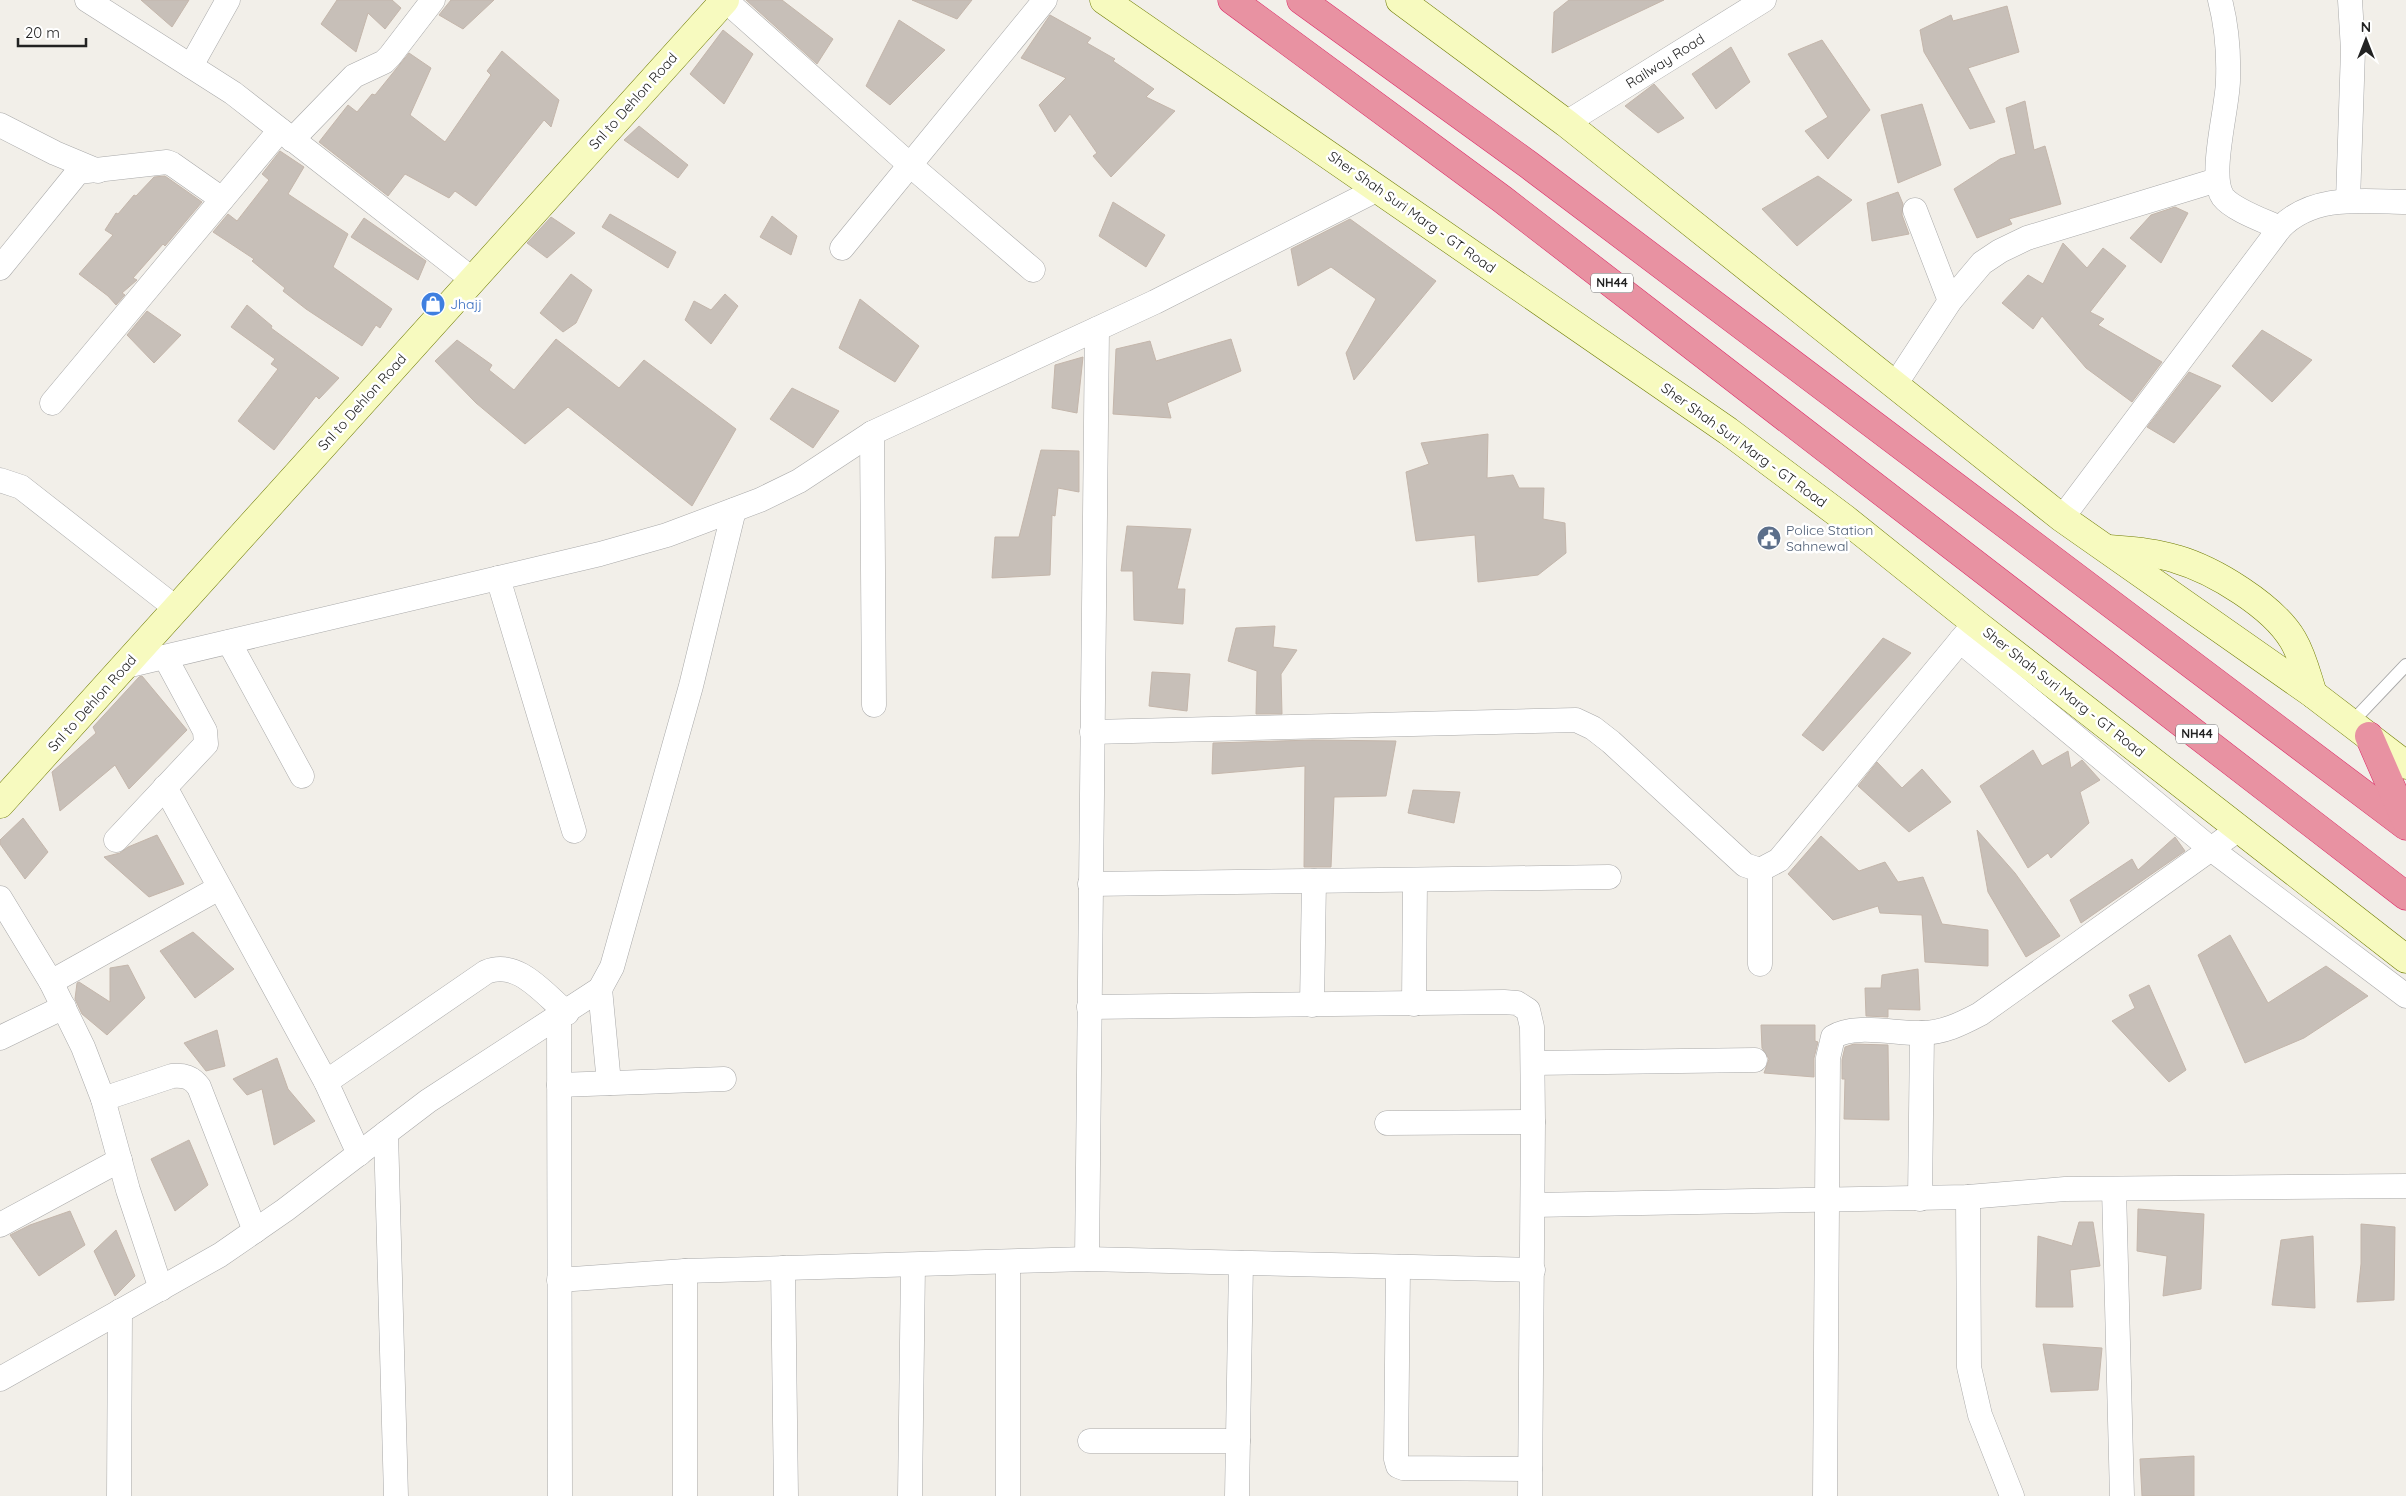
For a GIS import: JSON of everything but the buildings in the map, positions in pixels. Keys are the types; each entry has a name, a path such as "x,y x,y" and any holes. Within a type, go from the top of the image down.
{"highway":[{"name":"NH44","path":"1232,0 1510,205 2406,896"},
{"path":"1301,0 1537,171 2406,826"},
{"path":"2360,730 2406,821"}],"street":[{"path":"87,0 233,93 472,279"},
{"path":"191,66 228,0"},
{"path":"52,403 222,199 286,135 354,76 384,62 433,0"},
{"path":"725,0 910,165 1033,270"},
{"name":"Snl to Dehlon Road","path":"0,804 725,0"},
{"path":"842,248 1045,0"},
{"name":"Sher Shah Suri Marg - GT Road","path":"1104,0 1728,431 1844,518 1967,632 2239,829 2406,960"},
{"path":"1400,0 1566,123 2062,518 2313,694 2406,765"},
{"name":"Railway Road","path":"1566,123 1764,0"},
{"path":"2220,0 2228,39 2229,66 2217,180 2222,196 2230,204 2280,228"},
{"path":"2348,201 2354,50 2350,0"},
{"path":"0,126 55,154 98,171"},
{"path":"0,268 74,176 84,171 98,171 160,162 172,164 222,199"},
{"path":"1895,385 1950,301 1982,263 2000,251 2027,238 2217,180"},
{"path":"126,666 638,543 734,510 799,481 872,433 1098,329 1378,188"},
{"path":"2062,518 2280,228 2291,217 2306,209 2348,201 2406,202"},
{"path":"1915,210 1950,301"},
{"path":"1087,1260 1098,329"},
{"path":"872,433 874,705"},
{"path":"0,480 21,487 177,609"},
{"path":"0,1379 220,1255 359,1154 428,1101 563,1016 600,989 612,967 691,686 734,510"},
{"path":"2107,549 2152,553 2176,559 2202,569 2245,595 2277,619 2293,640 2301,657 2313,694"},
{"path":"498,578 574,831"},
{"path":"1760,870 1779,860 1967,632 2211,849 2406,996"},
{"path":"229,642 302,776"},
{"path":"116,840 206,744 206,738 165,657"},
{"path":"1092,732 1576,720 1592,728 1611,742 1740,861 1760,870"},
{"path":"165,787 326,1082 359,1154"},
{"path":"1825,1496 1828,1058 1833,1037 1838,1033 1854,1030 1922,1033 1942,1031 1980,1014 2239,829"},
{"path":"1760,870 1760,964"},
{"path":"2272,895 2295,873"},
{"path":"1090,884 1609,877"},
{"path":"1414,1004 1415,880"},
{"path":"1312,1005 1314,881"},
{"path":"51,982 219,888"},
{"path":"0,898 64,1006 103,1099 120,1160 161,1288"},
{"path":"326,1082 486,972 498,967 518,971 563,1016 559,1085 560,1496"},
{"path":"600,989 609,1083"},
{"path":"1089,1007 1504,1002 1524,1005 1531,1017 1533,1062 1530,1496"},
{"path":"0,1038 64,1006"},
{"path":"1920,1199 1922,1033"},
{"path":"1533,1062 1755,1060"},
{"path":"103,1099 172,1076 181,1076 195,1081 255,1231"},
{"path":"559,1085 724,1078"},
{"path":"1386,1122 1533,1122"},
{"path":"386,1133 396,1496"},
{"path":"0,1225 120,1160"},
{"path":"1533,1205 1920,1199 2057,1189 2406,1186"},
{"path":"2114,1189 2122,1496"},
{"path":"1968,1197 1970,1366 1980,1415 2012,1496"},
{"path":"559,1280 686,1271 1087,1260 1533,1270"},
{"path":"1008,1262 1008,1496"},
{"path":"1237,1496 1241,1263"},
{"path":"910,1496 913,1265"},
{"path":"1398,1267 1397,1465 1403,1468 1530,1469"},
{"path":"783,1268 786,1496"},
{"path":"686,1271 686,1496"},
{"path":"119,1496 120,1311"},
{"path":"1090,1441 1238,1441"}],"lane":[{"path":"2360,730 2406,665"}],"place":[{"name":"Jhajj","path":"433,304"},
{"name":"Police Station Sahnewal","path":"1769,538"}]}
